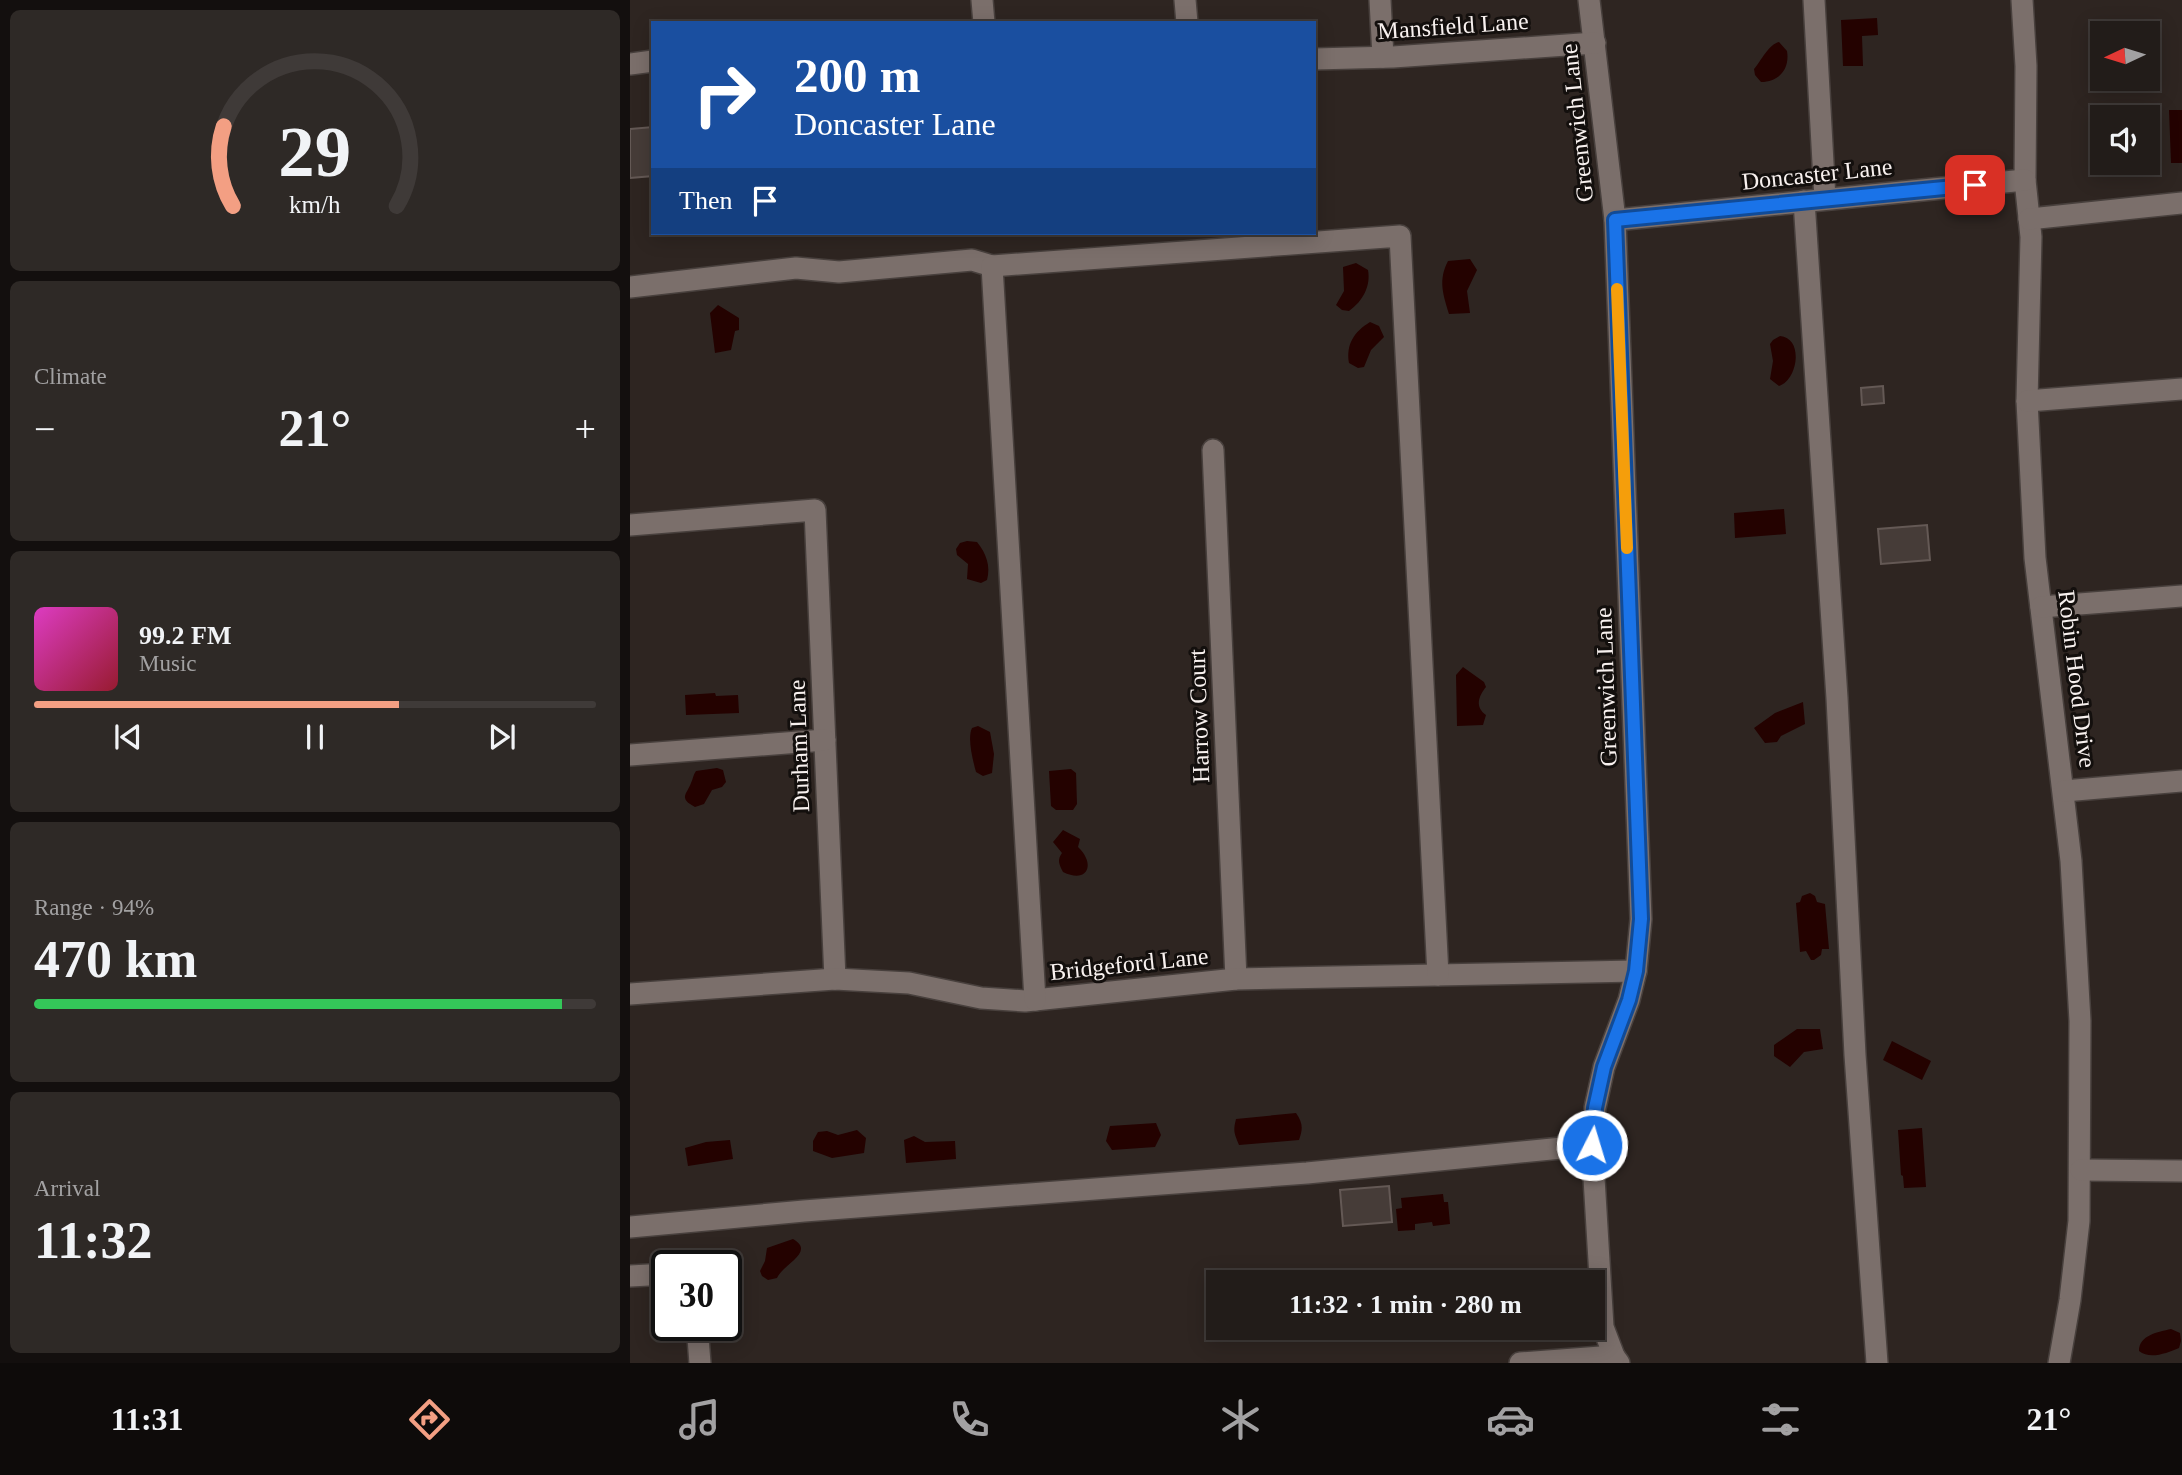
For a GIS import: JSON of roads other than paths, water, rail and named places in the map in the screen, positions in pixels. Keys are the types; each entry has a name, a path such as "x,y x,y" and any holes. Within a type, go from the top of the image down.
{"street":[{"path":"982,0 984,21"},
{"path":"1185,0 1187,21"},
{"path":"1380,0 1384,57"},
{"name":"Greenwich Lane","path":"1590,0 1615,220 1641,919 1636,971 1629,1000 1604,1067 1595,1108 1592,1145 1603,1327 1617,1360"},
{"path":"1814,0 1814,200 1837,698 1855,1055 1877,1363"},
{"name":"Robin Hood Drive","path":"2022,0 2026,66 2025,180 2031,237 2026,401 2035,558 2064,791 2080,1021 2081,1170 2078,1234 2059,1363"},
{"name":"Mansfield Lane","path":"1316,59 1595,43"},
{"path":"630,64 651,61"},
{"name":"Doncaster Lane","path":"1615,220 2025,180"},
{"path":"2029,219 2182,203"},
{"path":"630,287 796,268 839,272 972,260 992,266 1399,236 1438,975"},
{"path":"992,266 1035,1000"},
{"path":"2026,401 2182,389"},
{"name":"Harrow Court","path":"1213,450 1236,979"},
{"name":"Durham Lane","path":"630,525 815,510 835,979"},
{"path":"2042,607 2182,596"},
{"path":"630,755 825,740"},
{"path":"2064,791 2182,781"},
{"name":"Bridgeford Lane","path":"630,994 835,979 909,983 981,998 1035,1000 1236,979 1636,971"},
{"path":"630,1227 804,1211 1307,1173 1592,1145"},
{"path":"2081,1170 2182,1171"},
{"path":"630,1276 651,1275"},
{"path":"698,1341 700,1363"},
{"path":"1520,1363 1617,1360"}]}
